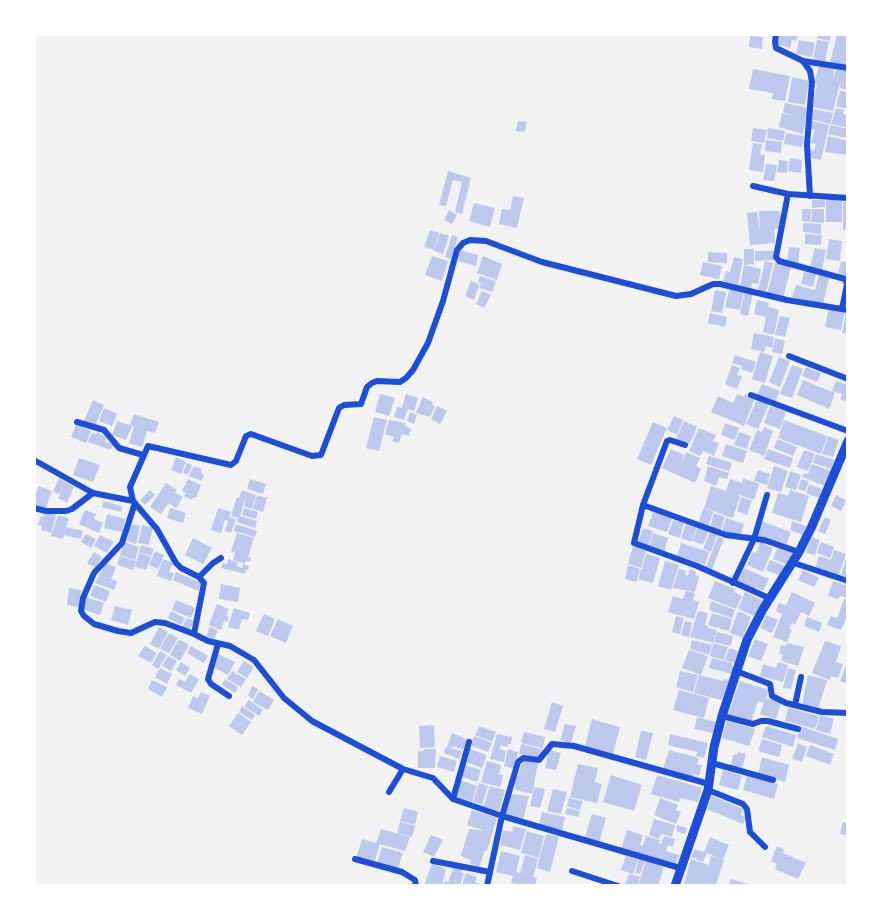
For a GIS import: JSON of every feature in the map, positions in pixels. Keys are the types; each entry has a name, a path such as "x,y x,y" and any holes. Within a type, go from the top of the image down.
{"main road":[{"path":"675,885 708,787 722,716 736,671 755,623 769,598 794,563 848,441"}],"street":[{"path":"776,34 777,48 803,61 848,68"},
{"path":"803,61 810,70 812,82 807,145 810,196"},
{"path":"753,186 788,194 848,198"},
{"path":"194,634 205,585 199,577 176,563 157,529 134,502 130,487 148,446 231,465 236,461 246,436 252,434 312,456 319,456 323,453 339,408 344,405 361,404 372,383 377,381 400,382 413,370 428,343 443,301 457,250 463,243 470,240 486,241 542,262 676,296 690,294 713,284 720,284 787,300 845,309 847,284 845,279 779,261 776,257 788,194"},
{"path":"789,356 848,379"},
{"path":"752,395 848,431"},
{"path":"77,422 104,430 119,448 143,455"},
{"path":"685,445 668,441 643,506 634,543 697,566 769,598"},
{"path":"34,460 93,493 134,502"},
{"path":"34,508 66,512 93,493"},
{"path":"733,583 754,539 767,495"},
{"path":"134,502 122,543 94,573 83,598 81,611 94,624 118,632 131,633 155,622 165,623 218,644 230,646 254,660 284,698 300,713 403,769 433,778 453,799 502,816 680,868"},
{"path":"643,506 726,535 774,543 799,552"},
{"path":"199,577 221,558"},
{"path":"794,563 848,581"},
{"path":"218,644 208,679 211,684 229,696"},
{"path":"736,671 770,684 772,696 795,705 822,712 847,713"},
{"path":"795,705 801,677"},
{"path":"722,716 753,724 768,721 798,729"},
{"path":"453,799 470,742"},
{"path":"487,885 502,816 519,762 523,758 539,760 552,744 574,746 708,787 743,804 747,809 750,832 765,847"},
{"path":"712,763 773,780"},
{"path":"389,792 403,769"},
{"path":"355,859 402,872 415,880 416,885"},
{"path":"433,861 490,872"},
{"path":"572,871 618,885"}],"building":[{"path":"779,34 798,34 796,41 792,40 790,48 776,44"},
{"path":"818,34 831,34 830,41 817,38"},
{"path":"837,35 848,37 848,67 830,63"},
{"path":"750,36 763,37 762,49 749,47"},
{"path":"799,40 815,43 812,57 796,54"},
{"path":"817,40 829,42 825,61 813,59"},
{"path":"819,66 834,69 833,79 836,69 844,71 844,68 848,69 848,90 840,88 841,80 833,111 812,107 817,84 814,83"},
{"path":"753,69 790,76 785,101 772,99 773,93 749,89"},
{"path":"792,77 809,81 805,105 788,102"},
{"path":"840,91 848,92 848,109 836,106"},
{"path":"785,103 808,108 803,134 779,127 782,113 793,116 783,112"},
{"path":"836,108 844,110 843,114 848,115 848,128 831,124"},
{"path":"812,109 833,113 830,124 810,119"},
{"path":"518,121 527,122 525,132 516,131"},
{"path":"812,121 829,125 821,160 808,157 809,150 814,151 816,144 811,143 815,130 810,129"},
{"path":"831,125 848,129 848,138 828,134"},
{"path":"753,128 767,130 764,143 751,141"},
{"path":"768,128 785,131 783,141 767,138"},
{"path":"786,133 804,136 802,147 784,144"},
{"path":"828,136 848,141 848,155 825,152"},
{"path":"766,140 782,142 781,153 765,151"},
{"path":"753,143 762,144 760,154 765,155 763,172 749,170"},
{"path":"790,158 802,160 801,173 788,171"},
{"path":"779,160 788,161 787,173 777,172"},
{"path":"766,164 777,165 774,181 763,180"},
{"path":"448,171 471,178 462,214 455,212 462,182 453,180 446,206 439,205"},
{"path":"513,196 524,198 517,228 499,224 502,209 510,210"},
{"path":"826,199 842,200 842,222 826,222"},
{"path":"812,200 825,200 825,207 812,208"},
{"path":"843,202 848,202 848,229 843,230"},
{"path":"474,203 495,208 490,227 469,221"},
{"path":"802,209 811,209 810,222 802,221"},
{"path":"812,209 824,209 824,223 811,222"},
{"path":"449,210 457,215 452,224 444,220"},
{"path":"759,211 780,211 781,225 779,229 774,229 775,243 750,245 747,213 757,212 760,231"},
{"path":"803,223 821,224 821,234 803,232"},
{"path":"430,230 439,233 434,250 424,247"},
{"path":"440,233 449,236 443,254 434,251"},
{"path":"805,234 822,235 821,245 805,244"},
{"path":"452,235 458,237 451,259 445,257"},
{"path":"829,239 842,241 840,261 826,259"},
{"path":"789,247 800,248 798,263 787,262"},
{"path":"815,248 826,250 822,270 810,267"},
{"path":"744,249 754,249 754,264 744,265"},
{"path":"460,250 478,255 476,266 457,261"},
{"path":"755,251 774,251 774,260 755,261"},
{"path":"708,252 727,253 727,263 708,262"},
{"path":"432,256 448,261 442,281 425,275"},
{"path":"483,256 502,264 497,280 477,273"},
{"path":"734,257 743,259 738,285 723,281 726,271 730,272"},
{"path":"765,261 773,263 766,293 758,291"},
{"path":"841,261 848,263 848,277 838,275"},
{"path":"703,262 722,266 719,279 700,275"},
{"path":"775,263 791,267 783,298 767,294"},
{"path":"744,265 761,269 758,284 752,283 751,288 740,286"},
{"path":"804,272 816,274 813,287 801,284"},
{"path":"819,275 829,278 823,304 792,297 796,285 815,290"},
{"path":"480,276 496,281 492,292 479,288"},
{"path":"471,281 479,284 474,300 465,296"},
{"path":"730,287 744,291 740,310 725,307"},
{"path":"715,290 726,292 722,313 711,311"},
{"path":"482,291 491,295 484,308 476,304"},
{"path":"745,291 753,293 748,316 740,314"},
{"path":"757,300 769,303 768,307 779,310 774,335 763,332 766,317 754,314"},
{"path":"829,309 845,312 841,330 825,327"},
{"path":"710,313 727,317 725,327 708,323"},
{"path":"846,313 848,313 848,334 842,333"},
{"path":"780,316 790,318 785,337 775,335"},
{"path":"754,333 774,337 772,348 766,346 764,352 751,349"},
{"path":"775,338 785,341 782,354 772,352"},
{"path":"760,352 773,356 765,383 752,379"},
{"path":"735,355 756,362 752,373 732,363"},
{"path":"779,357 790,361 780,387 769,382"},
{"path":"732,365 740,368 737,375 742,376 737,389 725,384"},
{"path":"792,365 803,369 792,398 780,394"},
{"path":"806,367 821,373 817,382 802,376"},
{"path":"803,380 835,393 829,409 797,395"},
{"path":"836,381 848,385 848,402 840,399 842,394 832,391"},
{"path":"762,384 780,391 775,403 757,395"},
{"path":"380,394 395,398 389,416 375,412"},
{"path":"406,394 418,398 414,411 408,409 404,420 394,417 397,407 402,408"},
{"path":"737,394 755,398 744,426 711,412 718,396 733,403"},
{"path":"423,397 433,402 432,405 435,406 430,417 416,413"},
{"path":"757,399 769,404 758,429 746,424"},
{"path":"93,400 104,405 95,426 84,421"},
{"path":"437,406 447,411 440,424 431,419"},
{"path":"770,406 786,412 780,429 764,423"},
{"path":"104,408 117,414 112,426 99,421"},
{"path":"410,412 417,415 414,424 407,421"},
{"path":"134,414 159,422 155,433 147,431 142,447 129,443 134,426 130,425"},
{"path":"674,416 683,420 677,435 667,430"},
{"path":"374,417 387,420 379,451 366,448"},
{"path":"389,420 406,423 405,426 411,429 409,436 402,434 399,443 392,441 394,437 385,434"},
{"path":"784,420 827,436 821,454 778,438"},
{"path":"117,421 132,426 126,440 112,435"},
{"path":"684,421 697,427 689,445 676,439"},
{"path":"653,422 667,428 651,465 637,459"},
{"path":"725,423 739,428 735,440 721,435"},
{"path":"76,425 91,431 86,443 71,437"},
{"path":"764,427 773,431 764,456 749,450 757,430 762,432"},
{"path":"699,428 716,435 713,441 719,443 714,456 703,451 700,456 689,451"},
{"path":"97,432 106,438 105,442 113,444 111,450 88,442 92,433"},
{"path":"739,432 751,436 747,449 734,445"},
{"path":"828,436 839,440 833,457 822,454"},
{"path":"777,439 797,447 793,456 774,448"},
{"path":"726,444 747,451 743,463 722,456"},
{"path":"671,449 684,455 680,467 686,452 700,458 696,466 701,469 695,483 662,468"},
{"path":"768,449 793,458 790,468 764,459"},
{"path":"804,450 815,454 808,471 797,467"},
{"path":"816,454 834,460 831,469 813,463"},
{"path":"709,456 732,463 729,471 706,464"},
{"path":"176,457 186,462 181,474 171,470"},
{"path":"79,458 100,465 93,482 73,475"},
{"path":"187,463 192,465 188,475 183,473"},
{"path":"812,464 831,471 828,481 814,476 827,481 825,486 802,477 804,473 808,474"},
{"path":"194,466 202,469 201,473 204,475 202,481 189,476"},
{"path":"708,466 729,473 727,479 719,477 716,486 704,481"},
{"path":"774,466 788,471 781,492 767,488"},
{"path":"758,470 770,474 767,485 754,481"},
{"path":"790,471 801,475 796,490 785,487"},
{"path":"59,478 74,487 67,503 58,498 63,488 59,494 53,492"},
{"path":"743,478 759,484 754,500 737,494 740,496 733,518 704,508 711,486 726,491 730,479 742,483"},
{"path":"188,479 201,485 196,498 192,500 184,496 186,493 182,491"},
{"path":"250,479 266,484 263,494 247,489"},
{"path":"801,479 809,481 805,491 798,489"},
{"path":"166,483 177,490 175,493 183,497 176,508 169,503 161,514 150,507"},
{"path":"809,484 822,489 819,498 806,493"},
{"path":"39,486 52,491 45,510 34,506 34,498"},
{"path":"150,490 155,495 145,505 140,500"},
{"path":"242,490 256,495 252,509 244,506 246,495 240,516 257,521 255,528 237,522 238,518 231,516 237,497 239,498"},
{"path":"790,490 809,496 801,522 772,513 778,493 788,496"},
{"path":"257,495 267,498 263,512 253,509"},
{"path":"836,495 846,500 841,511 831,506"},
{"path":"741,497 752,501 747,515 737,511"},
{"path":"103,501 122,506 121,512 102,507"},
{"path":"170,508 186,513 183,523 167,518"},
{"path":"218,508 231,512 229,517 236,519 231,533 225,531 228,521 225,520 221,533 211,530"},
{"path":"244,508 258,512 256,519 242,515"},
{"path":"703,508 713,512 708,528 698,524"},
{"path":"85,510 96,514 94,519 103,523 99,533 79,524"},
{"path":"45,512 56,515 51,533 41,530 42,526 38,525"},
{"path":"653,512 672,518 667,532 648,526"},
{"path":"714,513 725,517 720,532 710,528"},
{"path":"107,514 125,519 122,532 104,528"},
{"path":"58,515 69,518 66,527 83,531 81,539 64,535 63,539 51,536"},
{"path":"825,517 831,520 825,534 818,531"},
{"path":"726,518 744,524 740,537 722,531"},
{"path":"673,520 684,523 680,538 668,534"},
{"path":"761,521 791,532 786,545 757,535"},
{"path":"792,521 806,526 803,535 790,530"},
{"path":"687,522 697,526 692,542 681,538"},
{"path":"131,524 140,526 136,544 127,541"},
{"path":"236,524 257,531 255,537 234,531"},
{"path":"142,525 153,527 149,545 138,543"},
{"path":"698,526 709,530 703,545 693,541"},
{"path":"643,528 653,531 648,546 638,543"},
{"path":"710,532 717,535 711,552 703,549"},
{"path":"237,533 254,538 248,557 251,558 250,562 246,561 245,564 233,560 235,553 231,551"},
{"path":"653,533 668,538 664,552 649,547"},
{"path":"86,534 96,539 91,548 81,542"},
{"path":"100,535 114,542 107,553 94,546"},
{"path":"718,536 724,539 712,569 706,567"},
{"path":"811,537 820,540 815,555 806,553"},
{"path":"193,538 212,548 203,564 185,555"},
{"path":"124,542 139,547 135,560 120,555"},
{"path":"760,542 773,548 763,572 747,565 752,552 756,553"},
{"path":"821,542 834,547 830,558 817,553"},
{"path":"681,543 709,552 705,565 677,556"},
{"path":"141,545 154,549 151,556 139,552"},
{"path":"633,546 646,550 641,568 628,564"},
{"path":"778,547 793,553 788,565 773,559"},
{"path":"834,550 846,554 838,577 815,569 819,556 831,560"},
{"path":"155,551 164,555 158,569 149,565"},
{"path":"94,552 102,557 95,568 87,563"},
{"path":"139,553 151,557 146,570 135,567"},
{"path":"646,554 660,558 653,583 638,579 641,569 644,569 642,568"},
{"path":"848,555 848,577 841,575"},
{"path":"120,556 136,561 133,570 117,565"},
{"path":"163,559 173,563 169,572 174,573 171,581 157,576"},
{"path":"228,559 238,563 237,566 242,568 243,564 249,566 248,570 245,574 221,568 223,563 227,564"},
{"path":"770,560 785,566 781,576 766,570"},
{"path":"665,561 679,565 671,590 658,586"},
{"path":"106,563 116,567 111,579 117,581 114,590 95,583"},
{"path":"628,565 640,569 636,582 625,579"},
{"path":"744,568 769,579 763,591 756,587 754,591 737,582"},
{"path":"679,569 686,571 685,574 688,576 690,569 696,571 695,575 699,576 695,592 673,588"},
{"path":"803,570 819,578 814,587 798,580"},
{"path":"176,572 201,583 198,591 173,580"},
{"path":"715,581 735,589 734,592 742,596 736,609 708,598"},
{"path":"833,581 848,586 848,598 840,596 838,599 828,596"},
{"path":"221,584 240,588 238,602 219,599"},
{"path":"94,585 110,591 106,602 90,596"},
{"path":"69,588 81,590 79,607 67,605"},
{"path":"686,591 695,593 693,600 699,602 694,619 668,612 673,596 683,599"},
{"path":"745,592 762,600 755,616 738,609"},
{"path":"792,592 815,603 809,616 801,612 795,625 792,623 787,642 773,637 782,614 776,611 779,603 798,610 786,605"},
{"path":"86,597 104,603 100,615 82,609"},
{"path":"844,599 848,600 848,615 841,630 827,625 831,616 837,618"},
{"path":"176,600 195,608 191,618 172,610"},
{"path":"711,601 735,610 732,618 709,610"},
{"path":"217,604 229,609 226,616 229,617 228,622 224,621 221,630 209,625"},
{"path":"115,606 132,610 128,625 111,620"},
{"path":"234,608 250,613 248,620 242,619 239,630 228,627"},
{"path":"171,611 185,618 181,625 168,618"},
{"path":"698,611 708,613 705,625 708,626 707,628 717,630 713,643 690,637"},
{"path":"738,611 751,617 743,638 730,633"},
{"path":"712,613 732,619 729,631 718,628 719,626 717,628 708,625"},
{"path":"264,614 275,619 268,636 256,631"},
{"path":"766,615 778,620 772,633 760,628"},
{"path":"676,616 684,618 680,634 672,632"},
{"path":"807,617 822,623 819,632 804,626"},
{"path":"187,618 194,621 189,631 182,627"},
{"path":"278,619 293,626 286,643 270,636"},
{"path":"685,621 692,623 689,637 681,635"},
{"path":"159,627 168,632 159,649 150,644"},
{"path":"210,627 218,630 214,639 206,636"},
{"path":"717,632 733,636 731,646 714,642"},
{"path":"169,633 178,638 169,653 160,649"},
{"path":"179,639 189,645 180,661 170,655"},
{"path":"755,639 768,644 761,661 748,656"},
{"path":"692,640 712,645 709,655 690,649"},
{"path":"825,641 841,646 836,662 843,664 838,678 831,676 830,680 812,673"},
{"path":"713,643 728,647 724,660 710,656"},
{"path":"787,643 804,647 798,666 781,661 783,655 779,653 781,645 786,646"},
{"path":"145,646 157,653 151,663 138,656"},
{"path":"191,646 208,656 204,663 187,653"},
{"path":"729,648 738,651 735,663 725,660"},
{"path":"689,650 708,656 701,675 682,668"},
{"path":"160,651 167,655 158,669 152,665"},
{"path":"218,654 235,662 228,675 213,667"},
{"path":"168,656 177,661 171,671 162,666"},
{"path":"712,658 732,663 734,666 732,674 709,668"},
{"path":"848,660 848,684 840,681"},
{"path":"244,661 254,667 247,678 237,672"},
{"path":"181,662 190,668 185,676 176,670"},
{"path":"778,662 788,665 783,682 760,676 763,664 776,668"},
{"path":"160,668 172,674 167,684 155,677"},
{"path":"788,668 796,670 791,689 783,688"},
{"path":"232,671 246,679 241,687 227,679"},
{"path":"680,671 698,675 693,692 676,687"},
{"path":"190,674 199,679 191,693 176,685 179,679 185,682"},
{"path":"699,675 723,681 723,679 729,680 722,700 694,693"},
{"path":"808,675 827,680 818,709 802,705"},
{"path":"225,679 238,687 235,693 222,685"},
{"path":"152,680 167,687 162,697 148,689"},
{"path":"740,681 769,690 766,698 781,703 776,719 760,714 764,703 758,701 751,722 728,715"},
{"path":"252,686 258,689 253,699 248,696"},
{"path":"679,690 709,698 704,718 673,710"},
{"path":"259,691 274,700 268,710 253,702"},
{"path":"201,692 210,696 202,714 188,708 193,696 198,698"},
{"path":"249,700 263,710 259,716 244,706"},
{"path":"552,702 563,706 555,732 544,729"},
{"path":"242,706 255,715 252,720 239,712"},
{"path":"788,708 819,716 815,729 785,721"},
{"path":"238,713 251,722 242,735 229,726"},
{"path":"820,715 834,719 830,734 816,730"},
{"path":"697,717 716,722 713,733 694,729"},
{"path":"592,719 620,727 613,754 585,746"},
{"path":"727,721 755,729 749,746 722,738"},
{"path":"565,724 576,726 571,743 560,740"},
{"path":"434,725 435,747 420,748 419,726"},
{"path":"479,726 496,732 492,742 475,735"},
{"path":"766,726 796,735 793,747 762,737"},
{"path":"800,726 838,739 835,750 797,738"},
{"path":"641,731 653,733 646,760 635,757"},
{"path":"524,732 545,737 543,748 521,743"},
{"path":"452,733 467,739 463,750 453,746 452,748 447,747"},
{"path":"497,734 512,737 511,744 507,747 501,745 499,749 506,751 504,762 490,759"},
{"path":"670,734 708,743 704,758 696,756 697,752 668,745"},
{"path":"474,736 492,743 488,752 470,745"},
{"path":"762,739 782,745 779,757 758,751"},
{"path":"798,743 807,747 802,762 792,759"},
{"path":"521,744 542,749 540,759 519,754"},
{"path":"810,745 834,754 830,765 806,756"},
{"path":"446,747 462,751 459,759 444,753"},
{"path":"424,749 436,749 435,768 418,768 418,751 424,751"},
{"path":"470,749 487,755 482,768 466,762"},
{"path":"508,749 518,752 514,769 504,766"},
{"path":"549,750 561,753 556,770 545,768"},
{"path":"669,750 699,758 697,764 702,765 699,776 694,774 693,778 663,770"},
{"path":"738,752 746,754 742,769 730,766 734,754 737,755"},
{"path":"440,756 457,761 454,772 437,767"},
{"path":"762,757 789,765 785,782 758,774"},
{"path":"487,761 501,765 499,774 503,775 500,787 481,782"},
{"path":"522,761 538,763 532,794 515,790 515,775 518,776"},
{"path":"578,764 598,768 595,782 602,784 597,803 570,797"},
{"path":"464,765 481,770 477,782 460,776"},
{"path":"723,770 742,776 738,790 719,785"},
{"path":"611,775 642,785 634,811 603,802"},
{"path":"657,775 702,788 698,802 680,798 679,802 651,794"},
{"path":"747,775 778,784 774,799 743,790"},
{"path":"460,780 477,786 472,802 455,796"},
{"path":"479,783 488,786 482,805 473,802"},
{"path":"490,786 505,790 499,811 483,807"},
{"path":"534,787 545,789 540,808 530,806"},
{"path":"553,789 567,792 561,814 547,811"},
{"path":"510,794 529,796 523,820 505,815"},
{"path":"712,796 743,809 741,815 746,817 743,824 707,809"},
{"path":"569,798 583,801 580,810 567,806"},
{"path":"660,798 678,805 676,810 681,812 676,824 654,815"},
{"path":"404,808 418,812 415,825 400,821"},
{"path":"567,808 580,811 579,817 565,814"},
{"path":"472,810 497,818 487,851 485,850 479,867 470,864 471,860 461,856 469,829 485,831 467,825"},
{"path":"542,812 565,817 562,830 539,825"},
{"path":"592,814 606,818 599,842 585,838"},
{"path":"654,819 675,825 672,837 662,834 659,839 649,835"},
{"path":"400,822 415,826 412,837 397,833"},
{"path":"843,822 848,823 848,836 840,834"},
{"path":"677,825 687,828 685,834 676,831"},
{"path":"513,826 526,829 520,850 500,845 503,830 512,832"},
{"path":"381,829 410,837 405,851 380,844 374,864 356,859 362,839 376,843"},
{"path":"627,830 643,835 640,845 643,846 646,836 660,840 661,844 664,836 675,839 673,847 668,845 666,851 679,855 675,866 621,849"},
{"path":"527,831 544,836 539,858 521,853"},
{"path":"546,834 559,837 550,872 537,868"},
{"path":"431,835 443,840 434,857 423,852"},
{"path":"710,837 729,845 723,860 707,853 703,862 691,857 695,849 704,852"},
{"path":"777,846 784,850 783,853 806,863 798,879 775,869 777,864 771,861"},
{"path":"382,847 403,853 398,869 377,863"},
{"path":"501,851 520,856 516,872 530,876 520,873 525,855 538,859 533,877 537,878 535,885 511,883 513,876 496,872"},
{"path":"626,856 638,860 633,874 621,870"},
{"path":"711,856 724,860 716,885 684,884 691,859 709,865"},
{"path":"639,859 645,861 640,874 635,873"},
{"path":"646,861 664,867 658,885 638,885"},
{"path":"432,864 446,869 442,885 424,885"},
{"path":"454,867 462,869 461,872 464,874 460,885 443,885 445,881 448,882"},
{"path":"466,873 477,877 475,882 483,885 462,885"},
{"path":"629,874 640,877 637,885 625,885"},
{"path":"731,879 750,885 729,885"}]}
